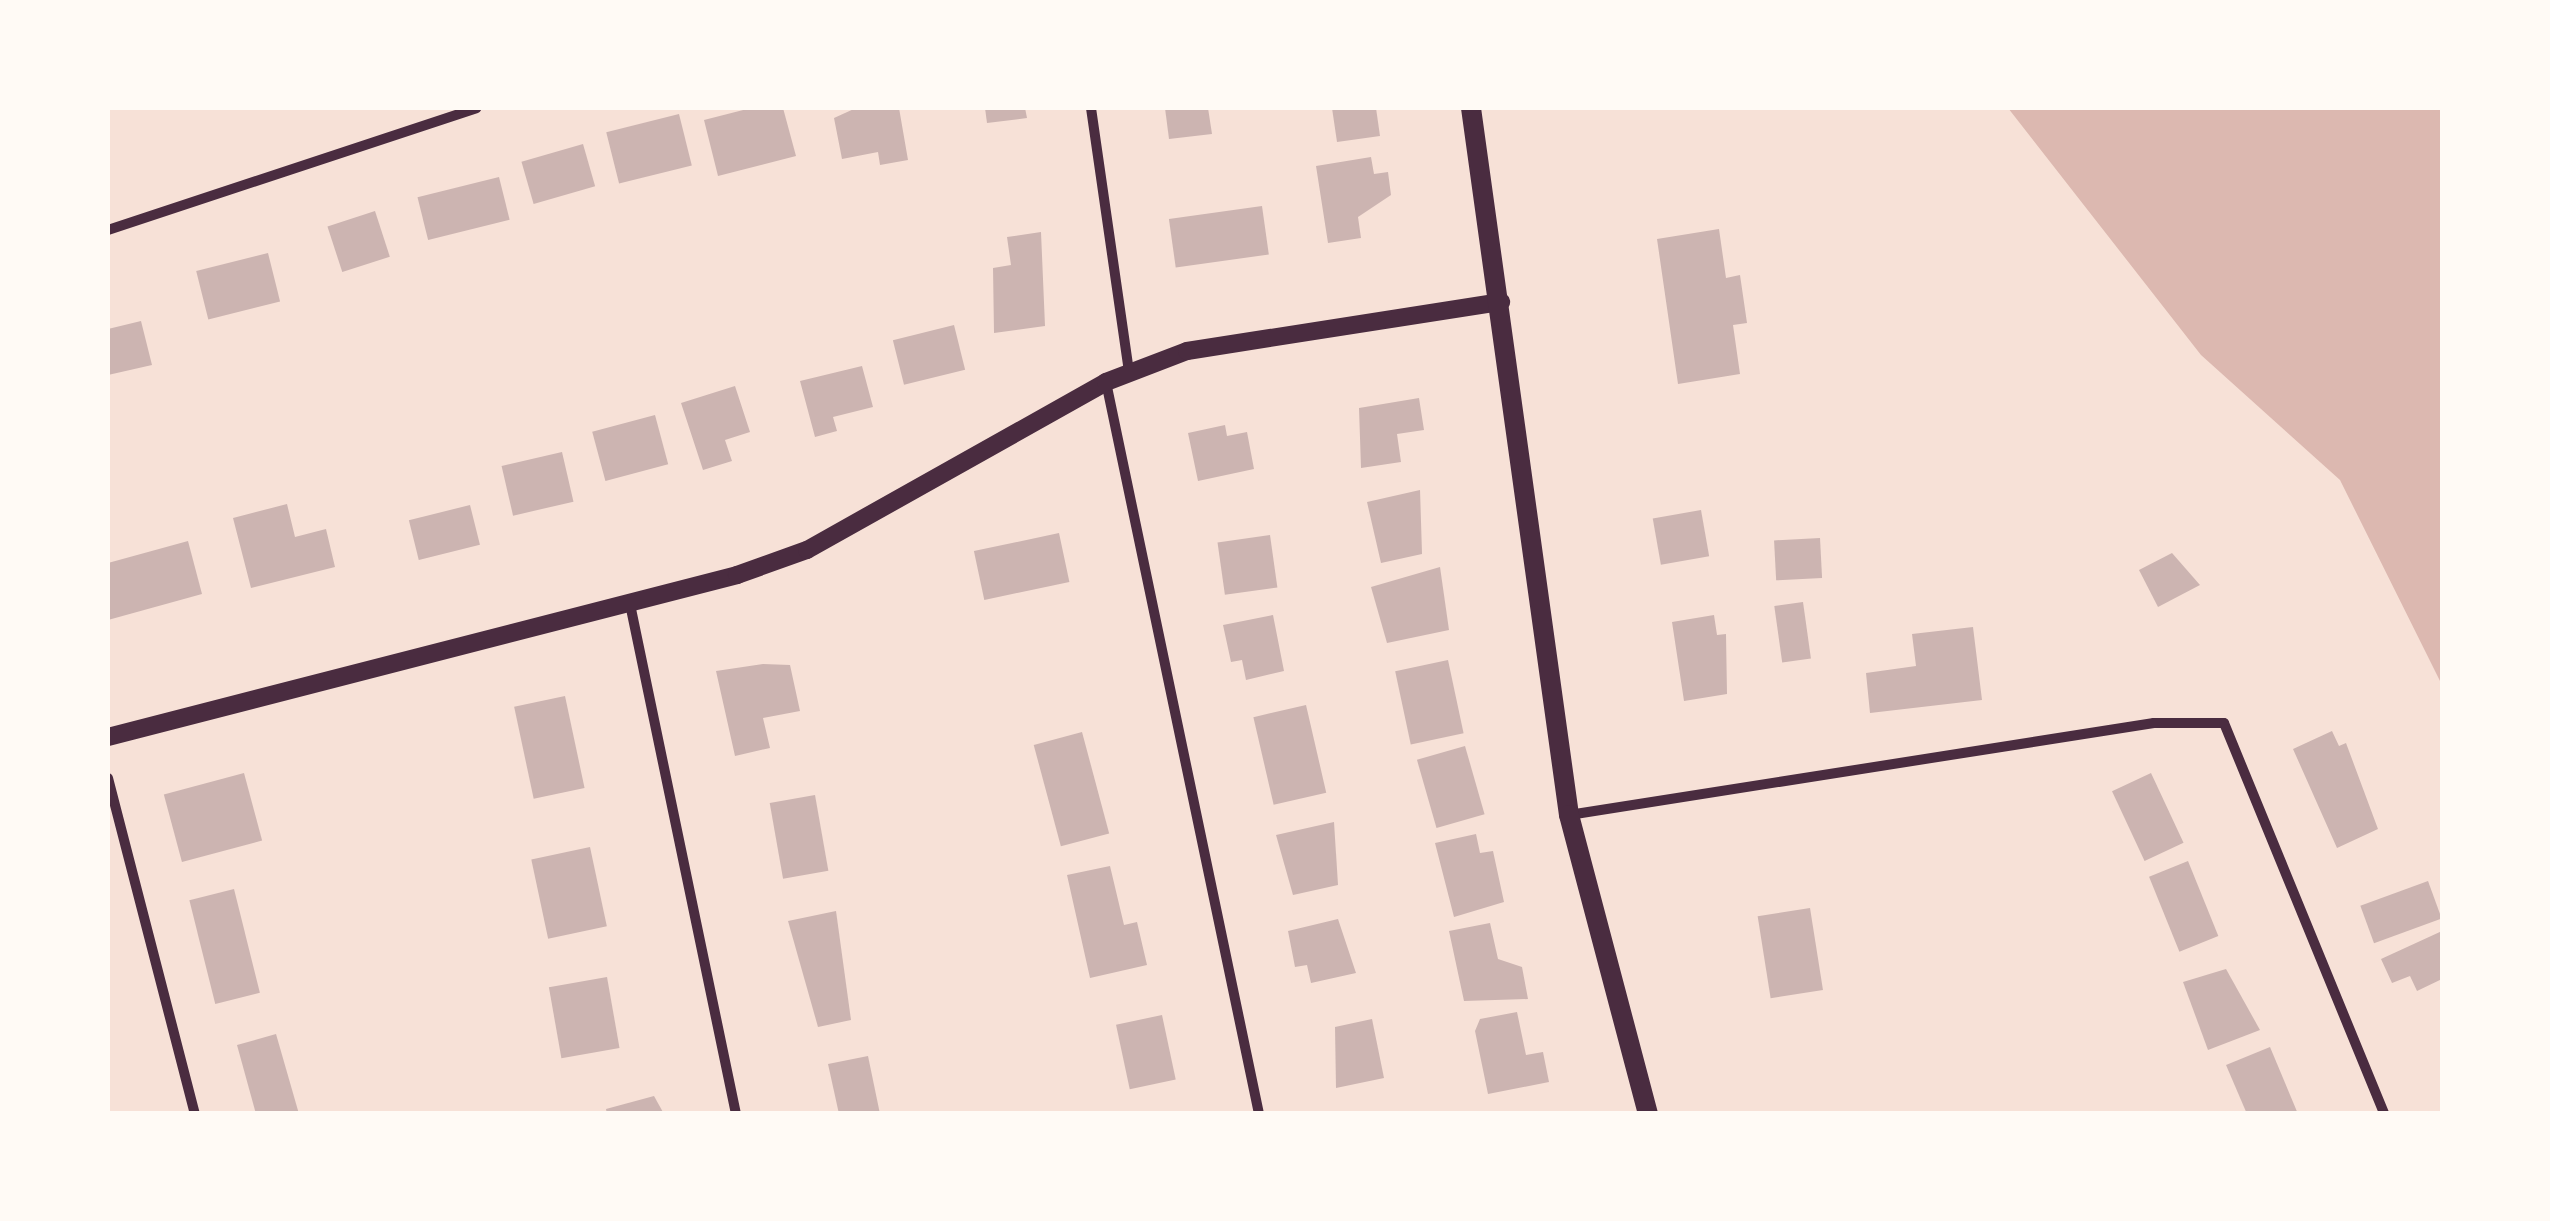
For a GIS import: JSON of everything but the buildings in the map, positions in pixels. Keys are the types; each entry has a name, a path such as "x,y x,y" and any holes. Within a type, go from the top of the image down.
{"main road":[{"path":"1471,108 1501,302 1569,815 1648,1114"}],"street":[{"path":"108,230 476,108"},
{"path":"1091,108 1129,372"},
{"path":"108,737 630,604 806,550 1106,382 1218,343 1501,302"},
{"path":"1106,382 1259,1114"},
{"path":"630,604 736,1114"},
{"path":"1569,815 2154,722 2224,723 2384,1114"},
{"path":"108,778 194,1114"}],"shaded area":[{"path":"2008,108 2442,108 2442,685 2340,480 2201,355"}]}
